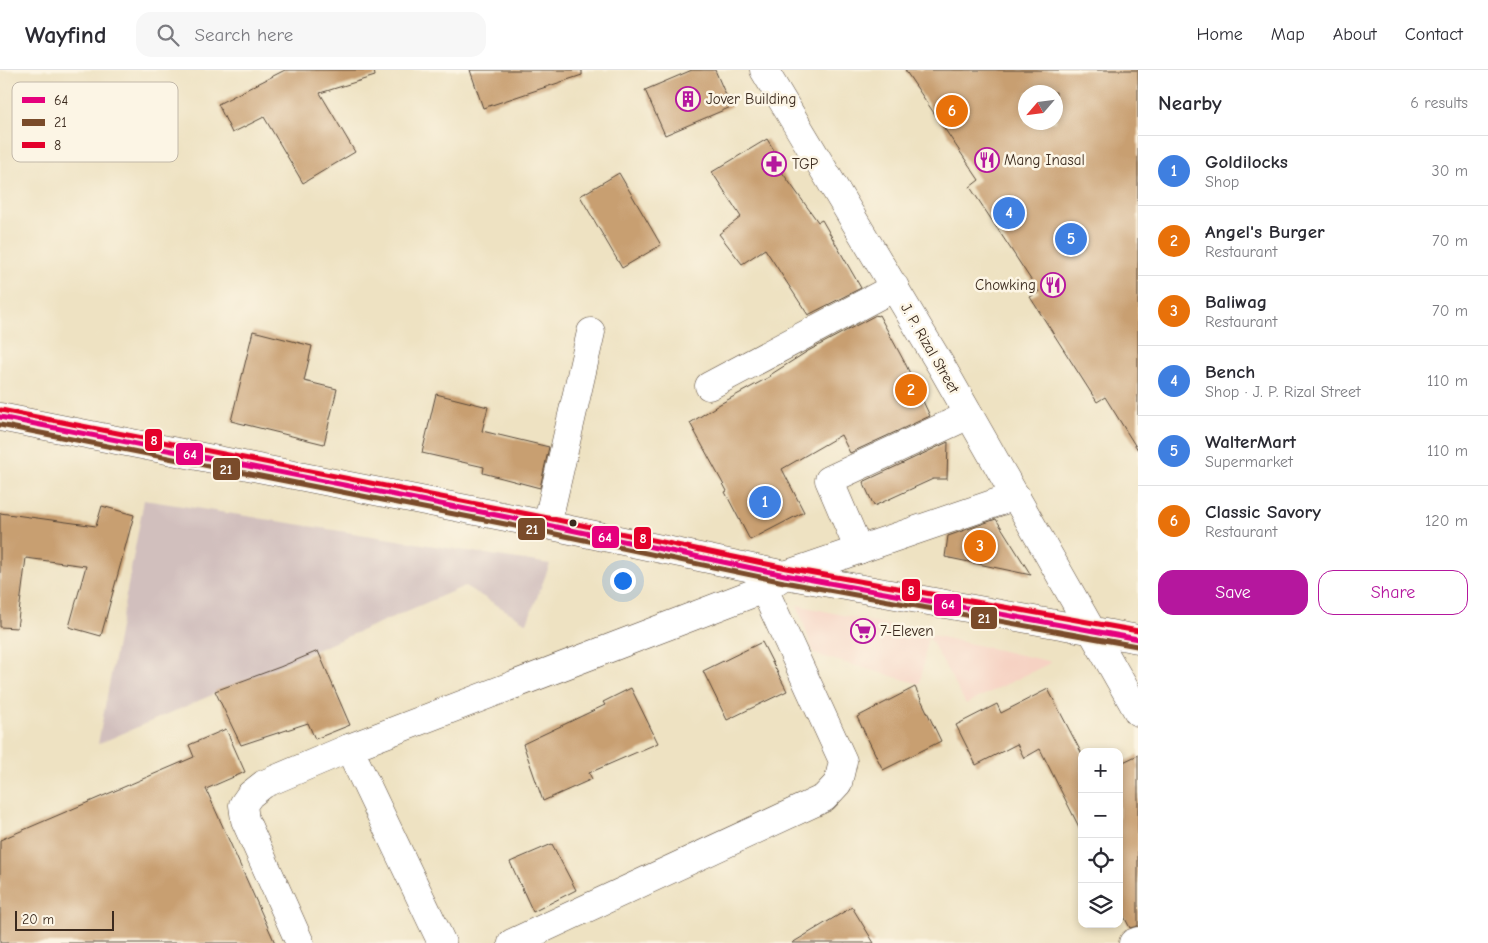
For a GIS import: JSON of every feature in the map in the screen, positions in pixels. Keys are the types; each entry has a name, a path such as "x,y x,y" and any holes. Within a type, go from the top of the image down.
{"main road":[{"name":"J. P. Rizal Street","path":"764,70 969,415 1138,712"},
{"path":"709,386 894,287"},
{"path":"547,525 591,332"},
{"path":"859,550 828,480 969,415"},
{"path":"0,417 547,525 774,582 1092,630 1138,639"},
{"path":"300,943 245,820 243,804 250,795 264,784 349,748 774,582 859,550 1016,496"},
{"path":"512,943 824,798 838,783 843,761 774,582"},
{"path":"349,748 442,943"},
{"path":"1133,943 1138,940"}],"shaded area":[{"path":"144,500 550,564 527,623 465,586 98,744"},
{"path":"797,605 1052,662 966,704 928,635 920,684 814,654"}],"building":[{"path":"285,70 374,70 375,76 320,93 355,152 303,183 264,117 232,133 218,104"},
{"path":"470,70 582,70 582,75 483,108"},
{"name":"Jover Building","path":"692,70 715,70 731,107 665,135 645,90"},
{"path":"905,70 1138,70 1138,450 1105,397 1097,402 1030,297 1039,292 970,187 979,180"},
{"path":"767,139 784,166 779,168 818,222 822,220 861,288 808,315 765,249 742,264 719,234 741,217 712,172"},
{"path":"619,173 661,245 622,268 580,196"},
{"path":"879,315 905,363 930,416 850,453 841,435 782,469 804,512 750,540 725,492 727,491 690,423 771,376 808,351"},
{"path":"253,331 312,346 304,381 337,389 324,444 231,421"},
{"path":"436,394 488,407 482,431 549,447 540,488 483,473 484,467 422,453"},
{"path":"948,442 947,479 933,479 874,506 863,482"},
{"path":"102,506 134,515 101,636 69,627 86,566 26,558 17,628 0,627 0,513 96,526"},
{"path":"996,519 1031,575 945,557 948,536"},
{"path":"762,642 787,691 727,720 703,671"},
{"path":"318,651 350,725 315,739 308,723 241,745 215,691"},
{"path":"915,687 941,741 883,770 857,717"},
{"path":"631,688 658,743 589,773 592,779 543,801 523,744 605,705 603,702"},
{"path":"1048,689 1079,748 1078,825 1040,749 1024,758 1017,744 976,765 956,725 997,704 1001,713"},
{"path":"226,729 245,772 206,789 275,943 0,943 0,840 194,757 189,745"},
{"path":"1138,755 1138,926 1130,928 1123,915 1123,762"},
{"path":"552,844 576,890 533,912 510,862"},
{"path":"852,907 874,943 792,943"}],"transit line":[{"name":"8","path":"1,410 548,518 786,568 1138,631"},
{"name":"64","path":"0,417 547,525 785,575 1138,639"},
{"name":"21","path":"0,425 546,532 784,582 1137,646"}],"place":[{"name":"Jover Building","path":"688,99"},
{"name":"Classic Savory","path":"952,111"},
{"name":"Mang Inasal","path":"987,160"},
{"name":"TGP","path":"774,164"},
{"name":"Bench","path":"1009,213"},
{"name":"WalterMart","path":"1071,239"},
{"name":"Chowking","path":"1053,285"},
{"name":"Angel's Burger","path":"911,390"},
{"name":"Goldilocks","path":"765,502"},
{"name":"Baliwag","path":"980,546"},
{"name":"7-Eleven","path":"863,631"}]}
